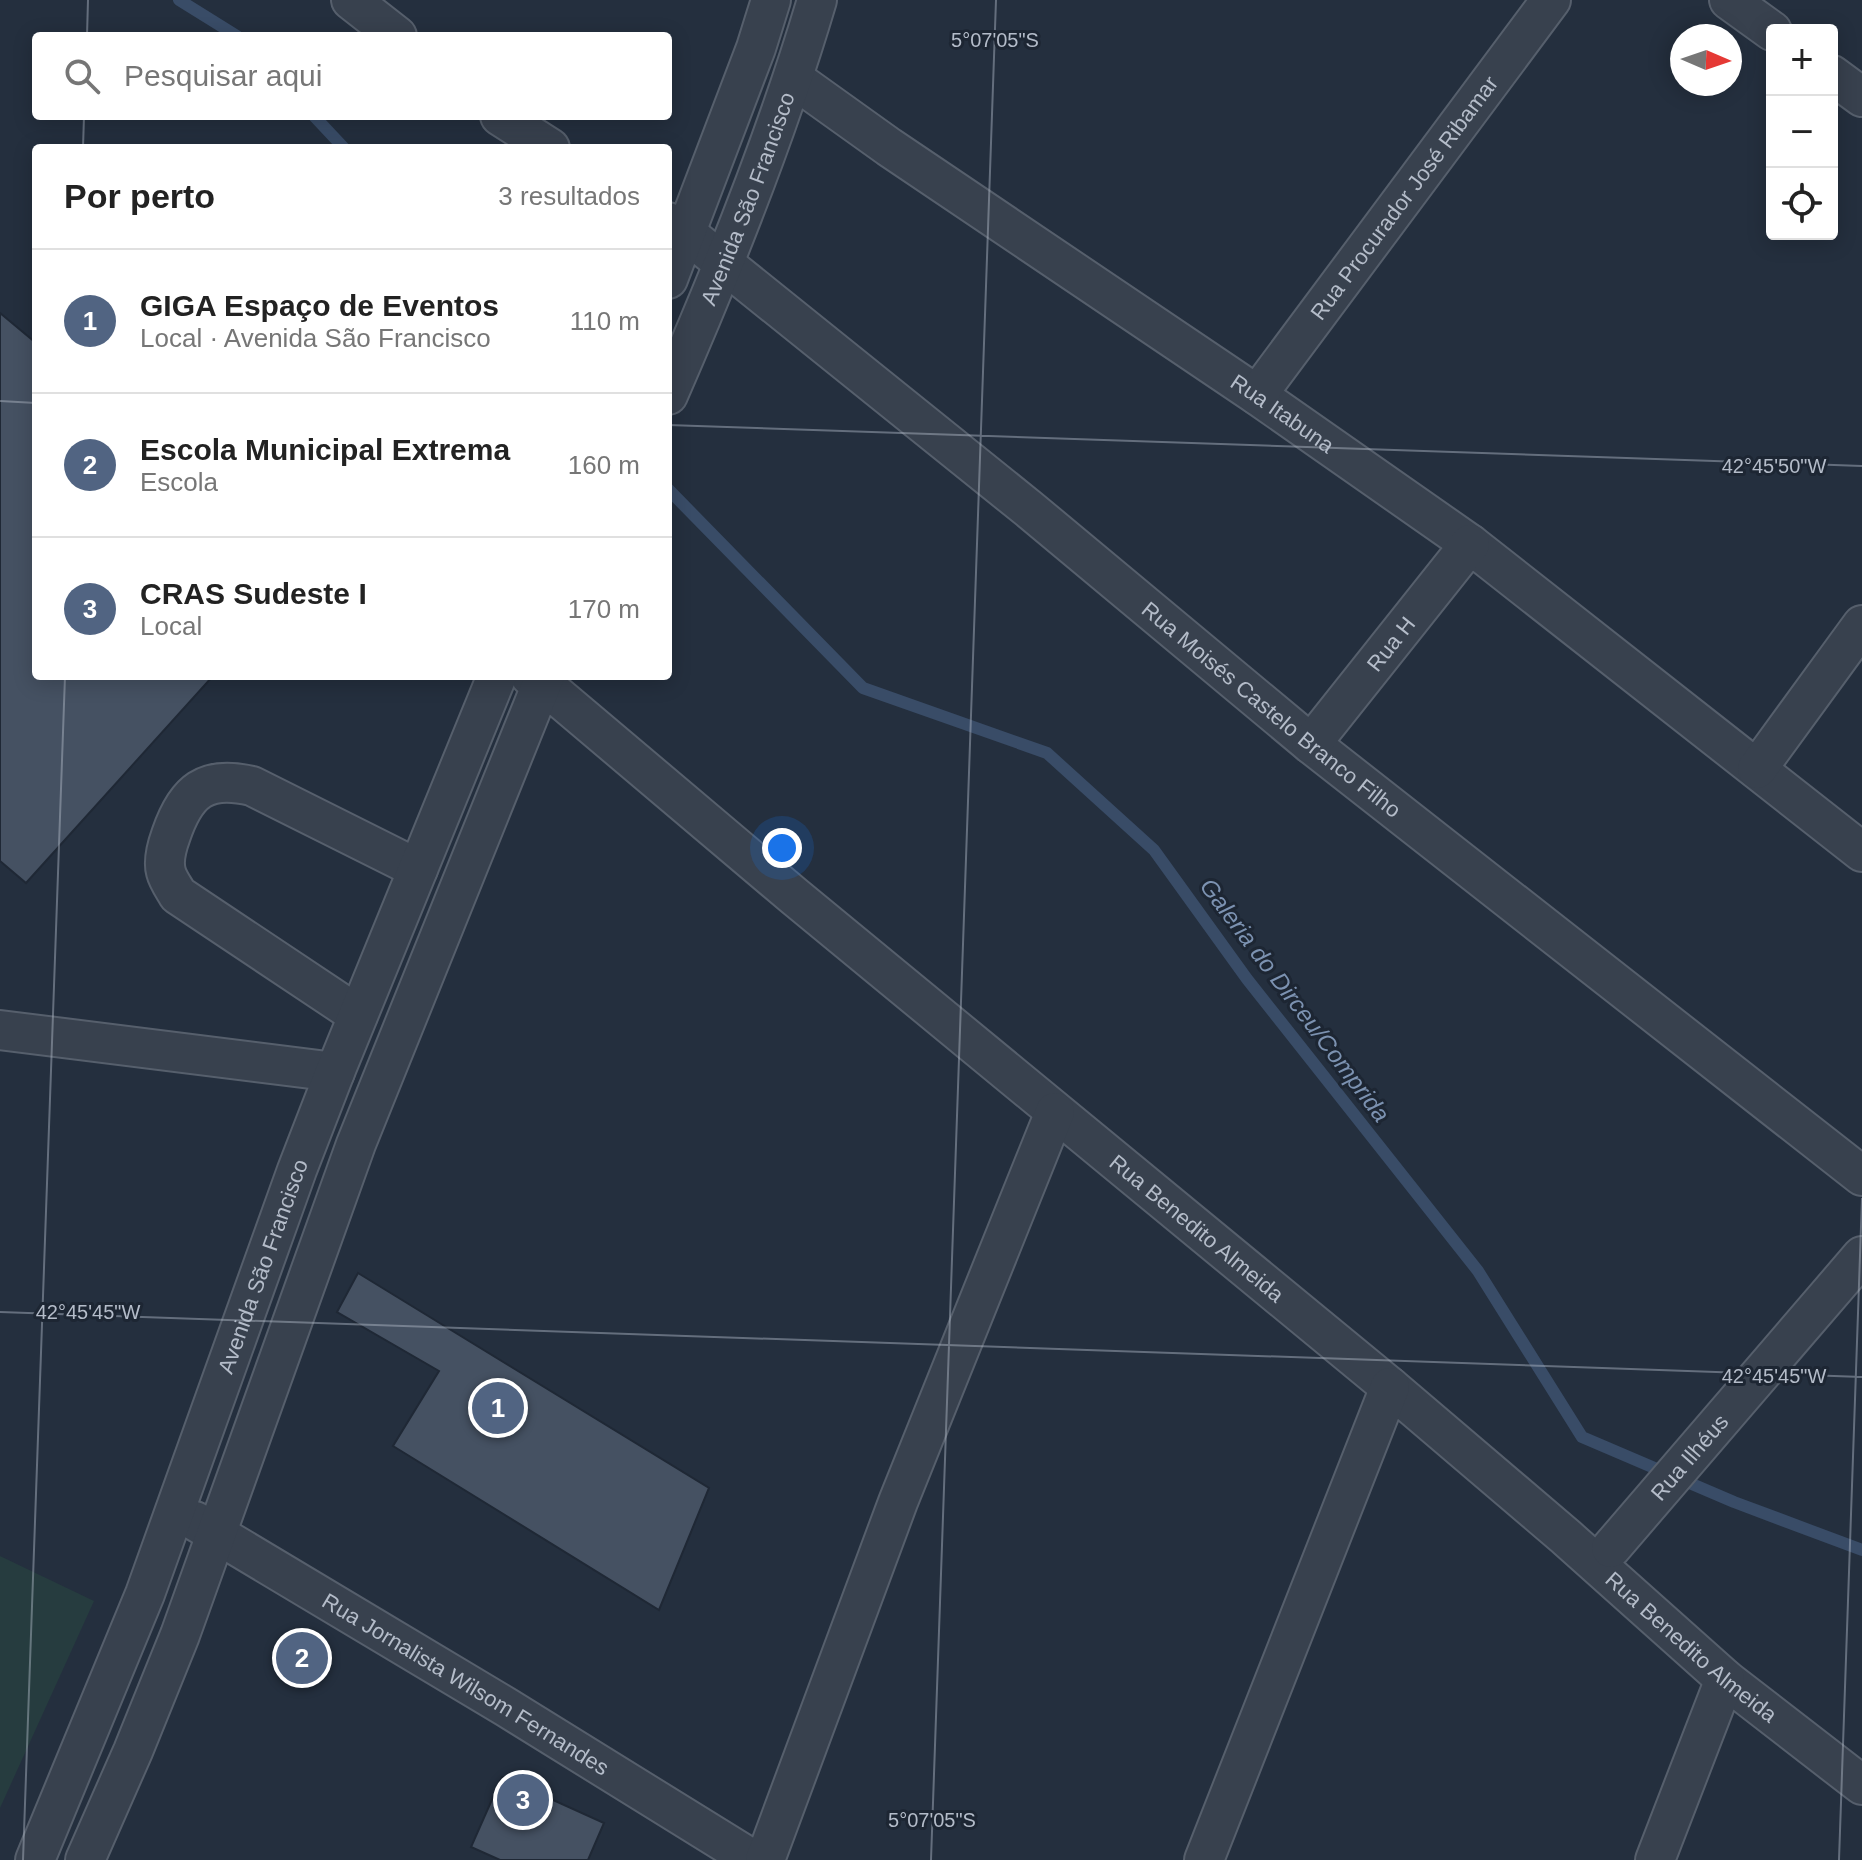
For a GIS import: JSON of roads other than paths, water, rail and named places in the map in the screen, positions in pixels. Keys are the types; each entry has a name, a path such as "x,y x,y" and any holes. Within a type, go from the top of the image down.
{"street":[{"path":"351,0 392,32"},
{"name":"Avenida São Francisco","path":"672,256 677,228 756,48 771,0"},
{"name":"Avenida São Francisco","path":"672,386 725,265 794,79 817,0"},
{"name":"Rua Procurador José Ribamar","path":"1257,395 1551,0"},
{"path":"1729,0 1766,27"},
{"name":"Rua Itabuna","path":"794,79 1470,544 1862,852"},
{"path":"1838,79 1862,97"},
{"path":"506,120 544,144"},
{"name":"Rua Moisés Castelo Branco Filho","path":"677,228 1029,509 1311,744 1862,1176"},
{"name":"Rua H","path":"1311,744 1470,544"},
{"path":"1757,769 1862,625"},
{"name":"Avenida São Francisco","path":"35,1860 127,1639 335,1072 495,680"},
{"name":"Avenida São Francisco","path":"85,1860 151,1708 217,1534 356,1144 538,680"},
{"name":"Rua Benedito Almeida","path":"541,680 1055,1112 1390,1387 1566,1537 1725,1679 1862,1785"},
{"path":"358,1015 178,895 165,872 166,848 181,807 202,788 229,781 252,786 418,869"},
{"path":"0,1030 335,1072"},
{"path":"765,1860 898,1502 1055,1112"},
{"name":"Rua Ilhéus","path":"1611,1548 1862,1256"},
{"path":"1204,1860 1390,1387"},
{"name":"Rua Jornalista Wilsom Fernandes","path":"176,1510 506,1707 753,1860"},
{"path":"1655,1860 1725,1679"}],"waterway":[{"name":"Galeria do Dirceu/Comprida","path":"179,0 231,32"},
{"name":"Galeria do Dirceu/Comprida","path":"318,120 340,144"},
{"name":"Galeria do Dirceu/Comprida","path":"672,493 863,688 1047,753 1154,850 1247,979 1478,1271 1582,1437 1734,1502 1862,1550"}],"place":[{"name":"GIGA Espaço de Eventos","path":"498,1408"},
{"name":"Escola Municipal Extrema","path":"302,1658"},
{"name":"CRAS Sudeste I","path":"523,1800"}]}
